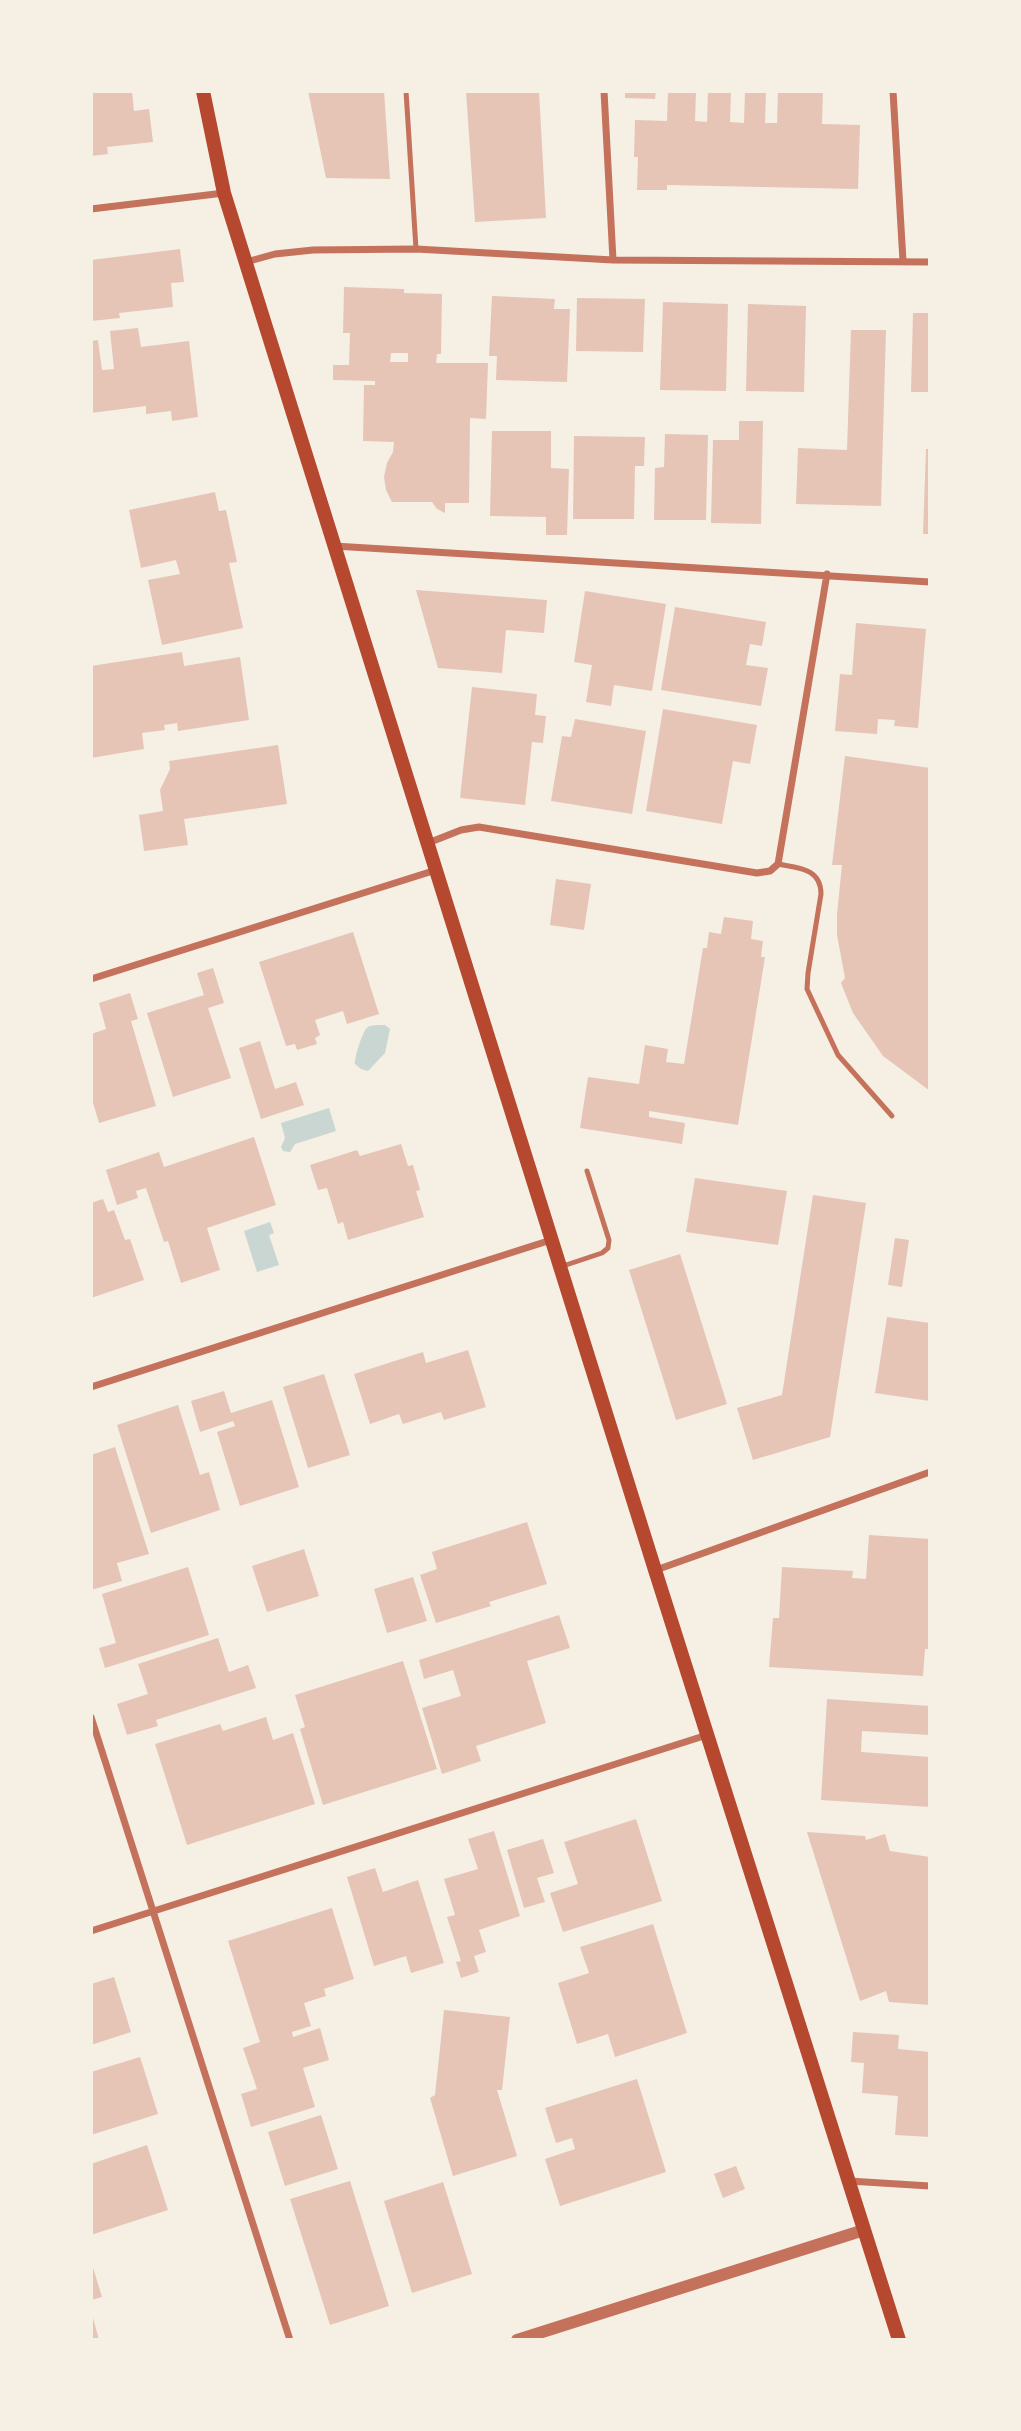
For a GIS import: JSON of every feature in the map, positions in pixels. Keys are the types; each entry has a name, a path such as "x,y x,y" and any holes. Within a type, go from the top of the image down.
{"main road":[{"path":"203,91 224,193 899,2340"}],"street":[{"path":"604,91 612,260"},
{"path":"893,91 903,261"},
{"path":"91,209 224,193"},
{"path":"246,262 275,254 313,250 416,249 612,260 930,262"},
{"path":"334,546 930,582"},
{"path":"427,844 461,830 479,827 757,873 770,871 778,864 827,574"},
{"path":"91,979 436,870"},
{"path":"91,1387 552,1240"},
{"path":"655,1570 930,1472"},
{"path":"91,1717 290,2340"},
{"path":"91,1931 707,1735"},
{"path":"848,2181 930,2186"},
{"path":"517,2340 863,2230"}],"lane":[{"path":"406,91 416,249"},
{"path":"778,864 810,871 821,885 807,989 838,1055 892,1116"},
{"path":"560,1267 602,1253 608,1248 609,1240 587,1171"}],"shaded area":[{"path":"385,1025 390,1029 385,1053 368,1071 361,1069 355,1061 366,1029 369,1026"},
{"path":"329,1108 336,1131 295,1144 290,1152 283,1151 281,1147 285,1138 281,1123"},
{"path":"270,1222 274,1233 269,1235 279,1265 257,1272 244,1231"}],"building":[{"path":"91,91 132,91 134,111 149,109 153,142 107,147 108,154 91,156"},
{"path":"308,91 384,91 390,179 326,178"},
{"path":"466,91 539,91 546,218 475,222"},
{"path":"625,91 656,91 655,99 625,98"},
{"path":"668,91 696,91 695,121 707,122 708,91 731,91 730,122 744,123 745,91 766,91 765,123 777,123 778,91 823,91 822,124 860,125 858,189 667,185 667,190 637,190 635,120 667,121"},
{"path":"180,249 184,282 171,283 173,307 119,313 120,318 91,321 91,260"},
{"path":"344,287 404,289 404,293 442,294 441,354 437,354 436,363 488,363 486,419 470,418 469,503 445,503 445,513 437,509 432,502 392,502 384,477 394,442 363,441 364,385 375,385 375,381 333,380 333,365 349,365 350,333 343,333","holes":["391,353 408,353 408,362 390,362"]},
{"path":"492,296 555,299 554,309 570,309 567,382 496,380 497,356 489,356"},
{"path":"577,298 645,299 643,352 576,351"},
{"path":"663,302 728,304 726,391 660,390"},
{"path":"748,304 806,306 804,392 746,391"},
{"path":"913,313 930,313 930,392 911,392"},
{"path":"138,328 141,347 189,341 198,417 172,421 171,411 146,414 146,406 91,413 91,341 98,340 102,370 114,369 110,331"},
{"path":"851,330 886,330 881,506 796,504 798,448 847,450"},
{"path":"739,421 763,421 761,524 711,523 713,440 739,440"},
{"path":"492,431 551,431 551,468 569,469 567,535 546,535 546,517 490,516"},
{"path":"665,434 708,435 706,520 654,520 655,468 664,467"},
{"path":"574,436 645,437 644,466 635,466 634,519 573,519"},
{"path":"926,449 930,449 930,534 923,534"},
{"path":"215,492 219,511 226,510 237,562 229,563 243,628 162,645 148,580 180,574 176,560 141,568 129,510"},
{"path":"416,590 547,600 544,633 506,630 502,673 438,668"},
{"path":"585,591 666,604 652,691 614,685 611,706 586,702 592,665 574,662"},
{"path":"675,607 766,622 762,646 750,644 746,665 768,668 761,706 661,690"},
{"path":"856,623 926,629 918,728 894,726 895,720 878,719 877,734 835,731 840,674 852,675"},
{"path":"182,652 184,666 240,657 249,720 178,731 177,723 164,725 165,730 142,733 144,749 91,758 91,666"},
{"path":"472,687 537,694 535,715 546,716 543,743 532,742 525,805 460,798"},
{"path":"663,709 757,725 750,764 733,761 722,824 646,811"},
{"path":"575,719 646,731 632,814 551,801 562,736 571,737"},
{"path":"278,745 287,804 184,819 188,845 144,851 139,815 163,811 160,790 170,769 169,761"},
{"path":"845,756 930,768 930,1091 883,1056 853,1013 841,983 845,978 837,935 837,914 842,865 832,865"},
{"path":"556,879 591,884 584,930 550,925"},
{"path":"724,917 753,921 751,939 763,941 761,957 765,957 738,1125 649,1111 649,1117 685,1123 682,1144 580,1128 588,1077 639,1084 645,1045 668,1049 666,1062 684,1064 703,948 707,948 709,932 721,934"},
{"path":"353,932 379,1014 347,1024 343,1011 315,1020 320,1035 315,1038 317,1044 297,1050 295,1044 286,1046 259,962"},
{"path":"213,968 224,1003 208,1008 231,1078 173,1097 147,1013 204,995 197,973"},
{"path":"130,993 138,1019 131,1021 156,1106 99,1123 91,1096 91,1034 106,1029 99,1003"},
{"path":"260,1041 275,1089 296,1082 304,1105 261,1119 239,1048"},
{"path":"254,1137 276,1205 207,1228 220,1270 181,1283 168,1241 164,1242 146,1188 136,1191 138,1198 117,1205 106,1170 159,1152 164,1167"},
{"path":"401,1144 408,1166 413,1165 420,1190 416,1191 424,1217 348,1240 343,1222 338,1224 327,1188 318,1190 310,1165 357,1150 360,1156"},
{"path":"695,1178 787,1191 778,1245 686,1232"},
{"path":"813,1195 866,1203 830,1437 753,1460 737,1408 782,1395"},
{"path":"103,1199 108,1212 114,1210 125,1240 130,1239 144,1280 91,1298 91,1203"},
{"path":"895,1238 909,1240 902,1287 888,1285"},
{"path":"680,1254 727,1404 676,1420 629,1270"},
{"path":"887,1317 930,1323 930,1401 875,1393"},
{"path":"468,1350 486,1407 444,1420 441,1412 403,1424 399,1414 370,1424 354,1374 423,1352 426,1363"},
{"path":"324,1374 350,1455 308,1468 283,1387"},
{"path":"224,1391 231,1413 272,1400 299,1487 240,1506 217,1432 235,1426 233,1421 200,1432 191,1401"},
{"path":"178,1405 200,1475 209,1472 220,1510 151,1533 117,1425"},
{"path":"115,1447 149,1554 117,1563 122,1581 91,1590 91,1455"},
{"path":"527,1522 547,1584 489,1602 491,1606 436,1623 420,1575 437,1569 432,1552"},
{"path":"869,1535 930,1539 930,1649 925,1649 923,1676 769,1667 773,1618 779,1618 782,1567 853,1571 852,1578 866,1579"},
{"path":"304,1549 319,1596 267,1612 252,1566"},
{"path":"188,1567 209,1635 105,1668 99,1648 116,1643 102,1594"},
{"path":"413,1577 427,1621 387,1633 374,1589"},
{"path":"559,1615 570,1648 527,1661 546,1723 476,1746 481,1761 442,1774 422,1708 461,1696 453,1670 424,1679 419,1660"},
{"path":"218,1638 229,1672 248,1665 256,1688 156,1720 158,1726 127,1735 117,1704 148,1694 138,1664"},
{"path":"403,1661 437,1769 323,1805 300,1729 305,1727 295,1695"},
{"path":"827,1699 930,1706 930,1735 862,1731 861,1752 930,1757 930,1807 821,1800"},
{"path":"266,1717 273,1740 293,1733 315,1804 187,1845 155,1744 220,1724 223,1731"},
{"path":"636,1819 662,1901 563,1932 550,1893 578,1884 564,1842"},
{"path":"494,1831 520,1916 479,1930 486,1952 474,1956 479,1972 461,1978 456,1962 461,1961 447,1917 455,1915 444,1879 478,1869 468,1839"},
{"path":"807,1832 865,1836 866,1840 885,1834 890,1851 930,1857 930,2005 889,2002 886,1991 860,2001"},
{"path":"543,1839 554,1873 537,1878 545,1902 524,1908 507,1850"},
{"path":"375,1868 383,1892 418,1880 444,1963 411,1973 406,1956 374,1966 347,1877"},
{"path":"332,1908 354,1979 324,1989 326,1996 304,2003 311,2026 292,2032 293,2037 320,2028 329,2060 303,2068 315,2107 251,2127 241,2094 257,2089 243,2048 260,2042 228,1941"},
{"path":"653,1924 687,2033 615,2057 608,2034 577,2044 558,1983 589,1973 580,1947"},
{"path":"114,1977 131,2032 91,2045 91,1984"},
{"path":"444,2010 510,2017 502,2090 497,2090 517,2156 453,2176 430,2098 435,2095"},
{"path":"853,2032 899,2035 898,2049 930,2052 930,2137 895,2135 898,2096 862,2093 864,2063 851,2062"},
{"path":"140,2057 158,2114 91,2135 91,2072"},
{"path":"637,2079 666,2172 560,2206 545,2159 575,2149 572,2138 556,2143 545,2108"},
{"path":"321,2115 338,2169 285,2186 268,2132"},
{"path":"147,2145 168,2210 91,2235 91,2164"},
{"path":"736,2166 745,2189 723,2198 714,2174"},
{"path":"350,2181 389,2306 330,2325 290,2199"},
{"path":"443,2182 472,2274 412,2293 384,2201"},
{"path":"91,2261 102,2297 91,2300"},
{"path":"92,2314 99,2340 91,2340"}]}
